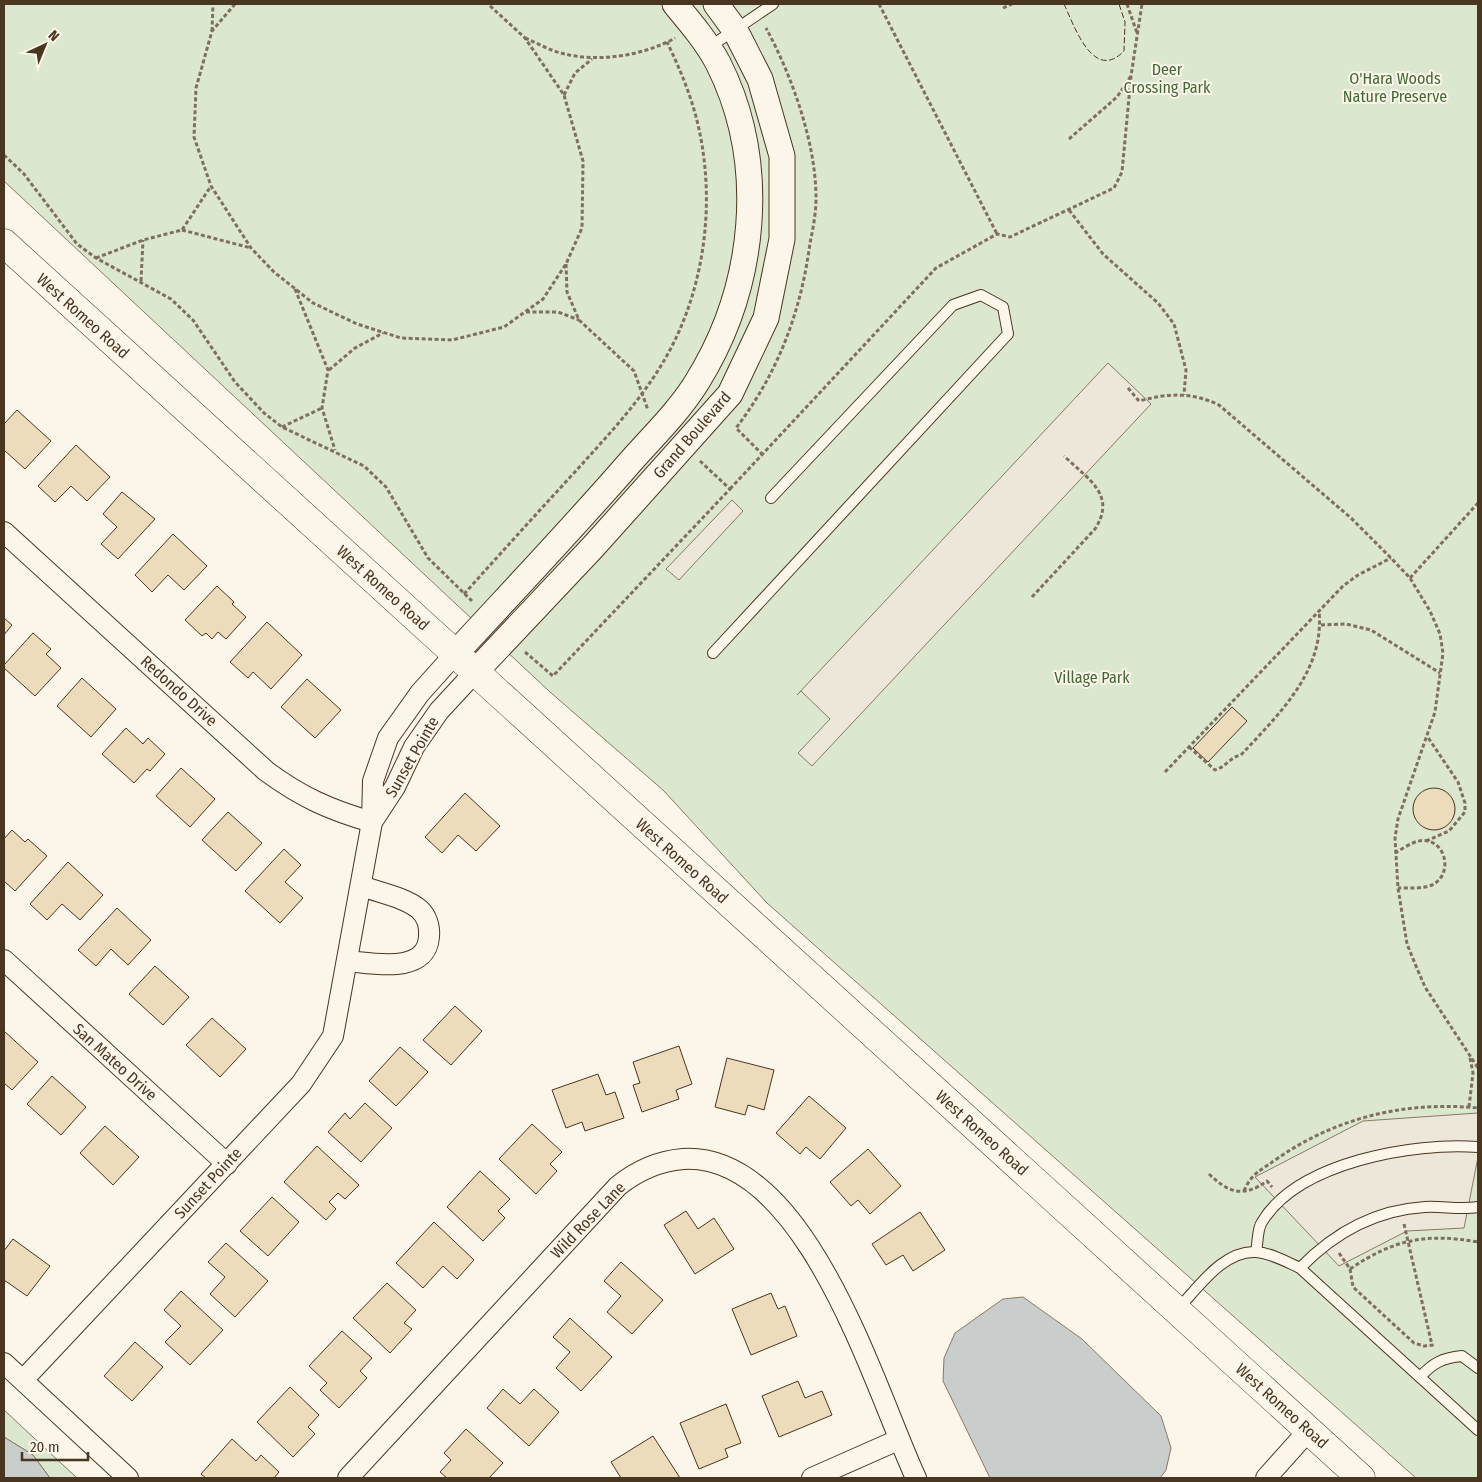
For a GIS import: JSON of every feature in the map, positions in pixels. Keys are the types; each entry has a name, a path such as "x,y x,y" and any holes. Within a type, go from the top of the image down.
{"main road":[{"name":"West Romeo Road","path":"4,243 1361,1478"}],"street":[{"name":"Grand Boulevard","path":"465,663 489,618 662,426 696,383 722,336 742,278 750,225 749,169 737,110 718,63 694,26 675,4"},
{"name":"Grand Boulevard","path":"465,663 509,638 730,394 766,318 782,239 782,156 760,79 735,30 716,4"},
{"name":"Redondo Drive","path":"4,532 266,771 293,791 322,806 372,822"},
{"name":"Sunset Pointe","path":"23,1380 301,1084 333,1036 362,886 372,822 373,781 388,738 420,693 465,663"},
{"name":"Sunset Pointe","path":"372,822 395,787 414,747 439,712 465,663"},
{"path":"348,961 400,964 410,962 419,957 429,939 426,919 420,911 412,905 362,886"},
{"name":"San Mateo Drive","path":"4,960 226,1164"},
{"name":"Wild Rose Lane","path":"348,1478 618,1186 633,1174 649,1166 673,1160 709,1161 734,1171 753,1184 777,1206 805,1239 825,1270 848,1314 898,1440 916,1478"},
{"path":"4,1363 128,1478"},
{"path":"1266,1478 1309,1430"},
{"path":"812,1478 898,1440"}],"lane":[{"path":"708,48 773,4"},
{"path":"712,653 1008,334 1003,307 981,295 953,305 771,498"},
{"path":"1256,1252 1260,1223 1294,1189 1358,1160 1397,1150 1449,1145 1478,1147"},
{"path":"1300,1268 1321,1247 1348,1229 1386,1213 1425,1207 1478,1207"},
{"path":"1176,1310 1231,1257 1256,1252 1300,1268 1478,1430"},
{"path":"1420,1377 1433,1363 1445,1358 1462,1356 1478,1368"}],"path":[{"path":"213,4 212,31 196,88 194,137 211,186 251,248 274,272 313,303 357,324 401,338 452,340 504,328 543,299 566,264 582,228 583,161 564,95 525,38 488,4"},
{"path":"212,31 236,4"},
{"path":"879,4 997,234"},
{"path":"1003,8 1012,4"},
{"path":"1127,4 1138,33"},
{"path":"509,638 553,676 936,268 997,234 1010,237 1114,188 1122,172 1131,76 1142,4"},
{"path":"525,38 560,53 592,58 626,54 668,42 694,26"},
{"path":"464,594 606,438 643,393 671,348 685,315 700,268 707,188 703,148 695,112 668,42"},
{"path":"564,95 575,73 592,58"},
{"path":"1069,140 1117,96 1131,76"},
{"path":"4,155 24,174 77,244 96,258 171,299 193,320 235,382 264,413 282,427 335,450 364,466 386,487 428,558 489,618"},
{"path":"182,230 211,186"},
{"path":"1069,210 1103,254 1158,303 1174,324 1186,370 1184,395"},
{"path":"96,258 143,240 182,230 251,248"},
{"path":"141,281 143,240"},
{"path":"566,264 567,292 579,320"},
{"path":"295,289 328,370 322,408 335,450"},
{"path":"526,312 558,312 579,320 634,371 649,414 662,426"},
{"path":"328,370 355,348 383,332"},
{"path":"1128,388 1139,401 1163,394 1184,395 1202,397 1219,405 1351,518 1410,578 1430,611 1440,634 1443,654 1435,712 1398,819 1395,853 1398,888 1407,944 1425,987 1478,1068"},
{"path":"282,427 322,408"},
{"path":"684,446 730,489"},
{"path":"1032,597 1094,529 1102,518 1105,506 1100,493 1090,480 1064,456"},
{"path":"1410,578 1478,504"},
{"path":"1165,772 1343,586 1358,575 1391,558"},
{"path":"1189,747 1215,770 1222,768 1233,756 1241,755 1283,710 1308,674 1317,648 1320,625 1319,610"},
{"path":"1320,625 1346,624 1371,630 1440,674"},
{"path":"1426,841 1449,831 1465,812 1465,803 1458,782 1427,736"},
{"path":"1395,853 1418,840 1426,841 1441,851 1446,860 1446,869 1441,878 1433,885 1398,888"},
{"path":"1469,1107 1473,1073 1470,1055"},
{"path":"1244,1192 1250,1178 1294,1148 1343,1124 1394,1110 1478,1108"},
{"path":"1209,1174 1228,1188 1244,1192 1256,1189 1267,1181 1283,1198"},
{"path":"1440,1344 1424,1346 1414,1343 1353,1287 1350,1269 1385,1248 1407,1241 1448,1237 1478,1242"},
{"path":"1407,1241 1432,1345"}],"green space":[{"path":"4,4 1478,4 1478,1478 1416,1478 767,903 663,790 550,692 4,181"},
{"path":"4,1410 77,1478 50,1478 33,1455 4,1437"}],"shaded area":[{"path":"1108,363 1151,404 812,766 798,753 830,719 801,691 797,695"},
{"path":"732,500 743,511 679,580 666,569"},
{"path":"1478,1113 1478,1157 1464,1228 1407,1231 1339,1266 1255,1177 1363,1121"},
{"path":"1023,1297 1082,1339 1161,1416 1171,1448 1166,1470 1160,1478 990,1478 943,1381 944,1358 955,1333 1003,1299"},
{"path":"4,1437 33,1455 50,1478 4,1478"}],"building":[{"path":"17,410 51,441 25,469 4,450 4,424"},
{"path":"76,445 110,477 87,501 71,486 55,502 38,486"},
{"path":"122,492 155,519 118,559 101,544 117,527 103,514"},
{"path":"173,534 207,566 184,590 168,575 152,592 135,575"},
{"path":"217,586 246,617 226,639 218,632 212,639 206,633 202,636 185,620"},
{"path":"4,618 12,625 4,635"},
{"path":"267,622 302,655 271,689 253,672 248,678 230,662"},
{"path":"33,633 51,649 46,654 61,668 35,696 4,668 4,665"},
{"path":"82,678 116,709 91,737 57,706"},
{"path":"307,679 341,710 315,738 281,707"},
{"path":"1232,707 1247,721 1208,762 1193,748"},
{"path":"126,728 143,744 148,738 165,754 150,771 147,769 134,783 102,754"},
{"path":"181,768 215,799 190,827 156,796"},
{"path":"1434,788 1449,794 1455,809 1449,824 1434,830 1419,824 1413,809 1419,794"},
{"path":"465,793 500,826 476,851 458,835 442,853 425,837"},
{"path":"228,812 262,843 236,871 202,840"},
{"path":"12,830 25,842 28,839 47,856 15,891 4,881 4,839"},
{"path":"284,849 301,865 285,882 303,898 280,923 245,891"},
{"path":"68,862 103,895 80,920 62,904 47,920 30,904"},
{"path":"117,908 151,940 128,965 111,949 96,966 78,950"},
{"path":"155,966 189,997 163,1025 129,994"},
{"path":"455,1006 482,1031 451,1065 423,1040"},
{"path":"212,1018 246,1049 220,1077 186,1045"},
{"path":"4,1031 38,1062 12,1090 4,1083"},
{"path":"679,1046 692,1084 676,1090 679,1099 642,1112 633,1085 640,1083 633,1062"},
{"path":"400,1047 428,1072 396,1106 369,1081"},
{"path":"727,1058 774,1070 764,1110 748,1105 745,1115 715,1107"},
{"path":"598,1074 606,1095 615,1092 624,1118 585,1131 582,1122 566,1128 552,1090"},
{"path":"52,1076 86,1107 61,1135 27,1104"},
{"path":"809,1096 846,1128 820,1159 806,1147 800,1154 776,1133"},
{"path":"365,1103 392,1128 361,1162 328,1132 345,1113 350,1119"},
{"path":"532,1124 562,1152 550,1164 557,1171 536,1194 499,1159"},
{"path":"105,1126 139,1157 113,1185 80,1153"},
{"path":"317,1146 359,1185 345,1199 338,1193 329,1202 336,1209 326,1220 284,1182"},
{"path":"868,1149 901,1186 870,1214 858,1200 851,1206 830,1182"},
{"path":"480,1171 510,1199 498,1211 505,1218 483,1241 447,1207"},
{"path":"272,1197 299,1222 268,1256 240,1231"},
{"path":"686,1211 698,1229 714,1218 734,1249 695,1274 664,1225"},
{"path":"920,1212 945,1250 913,1271 903,1255 886,1265 872,1244"},
{"path":"434,1222 474,1260 457,1279 443,1266 423,1288 396,1263"},
{"path":"13,1239 50,1266 27,1296 4,1280 4,1251"},
{"path":"226,1243 268,1281 235,1317 210,1294 225,1277 208,1262"},
{"path":"621,1262 663,1300 632,1334 607,1312 621,1296 604,1281"},
{"path":"387,1283 416,1310 404,1323 412,1329 390,1353 353,1318"},
{"path":"181,1291 223,1330 190,1365 165,1342 181,1326 164,1310"},
{"path":"771,1293 778,1309 785,1306 797,1336 751,1355 732,1309"},
{"path":"570,1318 612,1357 581,1391 556,1368 570,1352 553,1337"},
{"path":"342,1331 372,1358 360,1371 367,1378 339,1408 320,1390 327,1383 309,1366"},
{"path":"135,1342 163,1367 132,1401 104,1376"},
{"path":"798,1381 805,1398 822,1391 832,1415 779,1437 762,1396"},
{"path":"290,1387 319,1415 308,1427 315,1434 293,1457 257,1422"},
{"path":"503,1389 520,1404 534,1389 559,1412 529,1446 487,1408"},
{"path":"726,1404 741,1443 725,1449 728,1457 699,1469 680,1423"},
{"path":"466,1429 503,1463 489,1478 447,1478 440,1472 451,1460 444,1453"},
{"path":"653,1436 680,1478 621,1478 611,1462"},
{"path":"232,1439 256,1461 261,1455 279,1472 274,1478 206,1478 201,1474"}],"fence":[{"path":"1064,4 1079,37 1094,56 1103,60 1113,59 1124,51 1125,22 1119,4"}],"park label":[{"name":"Deer Crossing Park","path":"1167,78"},
{"name":"O'Hara Woods Nature Preserve","path":"1395,87"},
{"name":"Village Park","path":"1092,677"}]}
